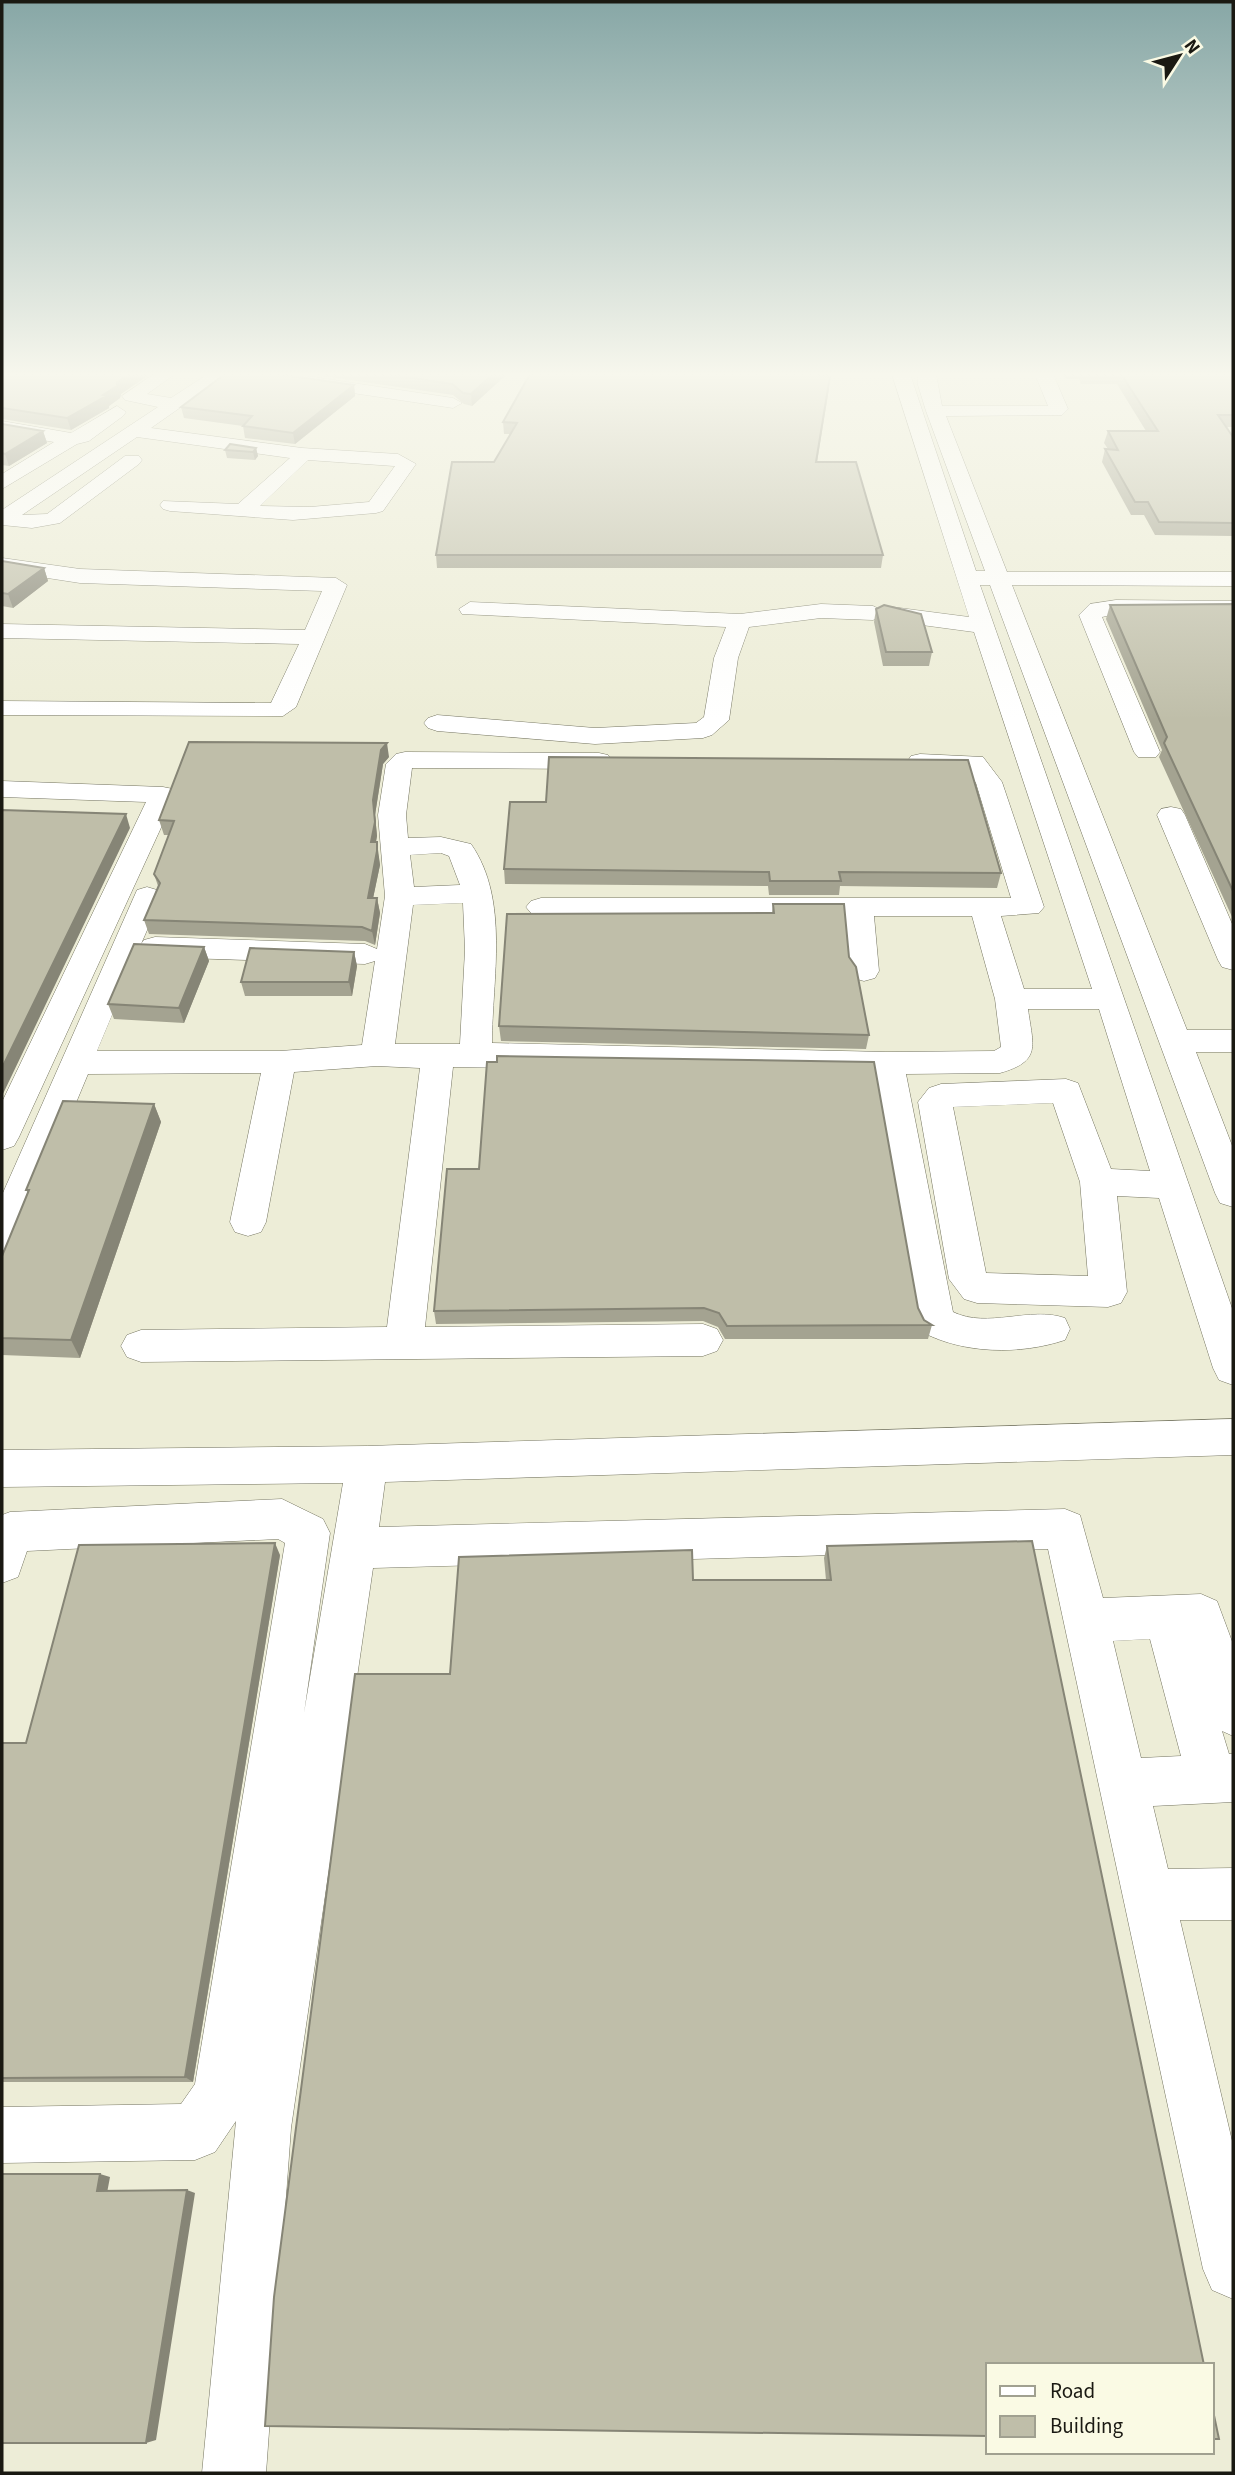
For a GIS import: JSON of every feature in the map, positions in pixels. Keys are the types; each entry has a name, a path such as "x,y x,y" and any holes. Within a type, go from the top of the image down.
{"street":[{"path":"2,519 45,490"},
{"path":"2,519 32,522 53,519 92,490"},
{"path":"243,511 267,490"},
{"path":"170,505 270,514 339,513 376,507 388,490"},
{"path":"938,490 1233,1368"},
{"path":"965,490 1177,1041 1221,1127 1233,1193"},
{"path":"2,708 274,711 284,707 336,585 80,576 5,567"},
{"path":"967,578 1233,579"},
{"path":"1147,752 1090,615 1098,609 1116,607 1233,608"},
{"path":"470,609 740,621 821,611 883,614 982,626"},
{"path":"437,723 595,736 703,730 716,720 726,657 740,621"},
{"path":"2,631 314,637"},
{"path":"1005,693 1041,692"},
{"path":"377,1055 400,896 392,815 399,764 405,760 625,761"},
{"path":"541,906 1029,906 989,782 974,763 900,762"},
{"path":"2,789 163,795 2,1137"},
{"path":"1171,815 1233,960"},
{"path":"394,847 441,845 461,850 479,907 476,1054"},
{"path":"400,896 477,894"},
{"path":"2,1237 147,896"},
{"path":"858,906 864,971"},
{"path":"76,1063 280,1062 377,1055 476,1054 887,1063 1000,1062 1018,1052 1011,999 984,907"},
{"path":"126,946 365,954"},
{"path":"1011,999 1111,999"},
{"path":"1177,1041 1233,1041"},
{"path":"404,1343 438,1056"},
{"path":"247,1222 280,1062"},
{"path":"887,1063 936,1321 951,1331 973,1334 1051,1329"},
{"path":"1066,1091 1098,1182 1108,1292 976,1288 968,1279 935,1102 941,1096 1066,1091"},
{"path":"1098,1182 1173,1185"},
{"path":"141,1346 703,1340"},
{"path":"2,1468 367,1464 1233,1437"},
{"path":"2,2135 195,2132 210,2113 222,2090 300,1735 354,1548 367,1464"},
{"path":"2,1563 10,1532 282,1520 308,1534 300,1735 234,2473"},
{"path":"354,1548 1065,1528 1233,2269"},
{"path":"1086,1620 1201,1616 1233,1712"},
{"path":"1123,1783 1223,1779 1166,1617"},
{"path":"1148,1895 1233,1894"}],"building":[{"path":"447,490 864,490 883,555 436,555"},
{"path":"1128,490 1233,490 1233,523 1159,522 1148,502 1135,502"},
{"path":"2,561 44,568 8,594 2,593"},
{"path":"1233,604 1233,891 1164,743 1167,737 1110,605"},
{"path":"884,605 921,614 932,652 886,652 876,609"},
{"path":"189,742 387,743 381,750 373,800 375,822 371,842 377,842 377,851 368,898 377,898 372,931 362,927 144,920 160,883 154,874 174,821 159,820"},
{"path":"549,757 968,760 1001,873 839,872 841,881 770,881 769,872 504,869 510,802 546,802"},
{"path":"2,810 126,814 2,1068"},
{"path":"773,904 844,904 849,957 856,967 869,1035 499,1026 507,914 774,913"},
{"path":"134,944 204,947 179,1008 108,1004"},
{"path":"250,948 354,952 349,982 241,982"},
{"path":"497,1056 874,1062 918,1308 924,1320 932,1325 727,1326 719,1313 704,1308 434,1311 447,1169 479,1169 487,1062 497,1062"},
{"path":"63,1101 154,1104 71,1340 2,1338 2,1256"},
{"path":"1032,1541 1204,2363 986,2363 986,2436 265,2426 274,2297 355,1674 450,1674 459,1557 692,1550 693,1580 831,1580 827,1546"},
{"path":"275,1543 185,2077 2,2078 2,1743 26,1743 79,1545"},
{"path":"2,2174 100,2174 97,2191 187,2190 146,2443 2,2443"},
{"path":"1214,2415 1219,2439 1214,2439"}]}
